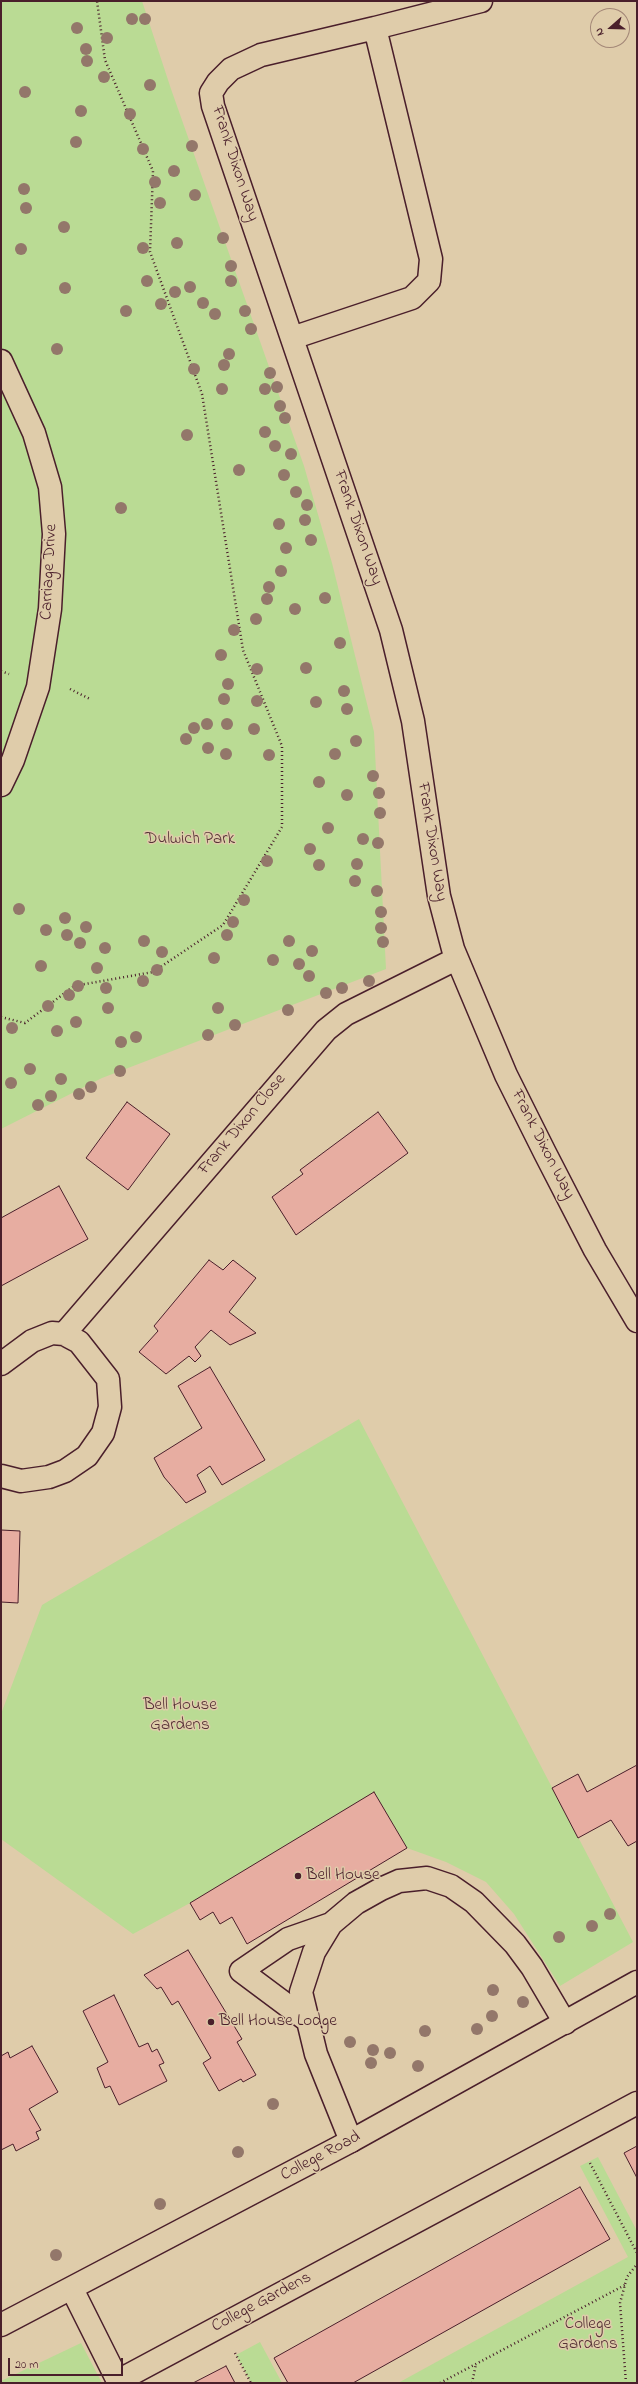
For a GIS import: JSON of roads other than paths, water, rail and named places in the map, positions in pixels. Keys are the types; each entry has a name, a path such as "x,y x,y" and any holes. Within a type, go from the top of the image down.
{"street":[{"name":"Frank Dixon Way","path":"481,1 261,55 231,69 218,82 212,93 213,106 391,630 413,721 439,896 456,959 506,1075 544,1153 595,1250 637,1321"},
{"path":"292,338 412,298 429,281 431,258 375,28"},
{"name":"Carriage Drive","path":"1,361 34,434 50,487 54,534 50,609 38,687 13,760 1,785"},
{"name":"Frank Dixon Close","path":"64,1334 326,1030 346,1014 456,959"},
{"path":"1,1364 32,1341 52,1333 64,1334 79,1342 108,1379 110,1407 103,1433 87,1456 65,1471 49,1477 21,1481 1,1476"},
{"path":"351,2141 316,2054 301,1992 314,1952 331,1924 356,1903 400,1881 427,1878 451,1886 474,1902 515,1944 532,1967 565,2023"},
{"path":"308,2021 241,1971 288,1939 331,1924"},
{"name":"College Road","path":"1,2325 351,2141 636,1984"},
{"name":"College Gardens","path":"72,2289 118,2382 637,2103"}],"place":[{"name":"Bell House","path":"298,1876"},
{"name":"Bell House Lodge","path":"211,2022"}],"park label":[{"name":"Dulwich Park","path":"190,840"},
{"name":"Bell House Gardens","path":"180,1716"}]}
